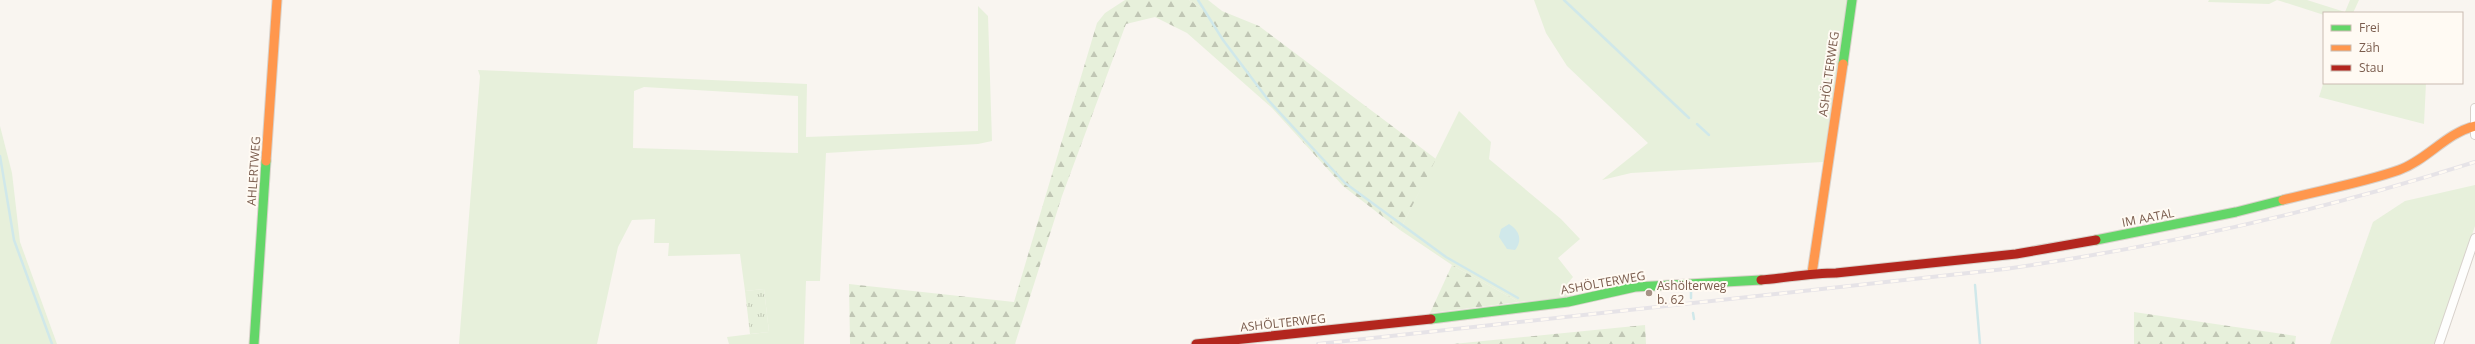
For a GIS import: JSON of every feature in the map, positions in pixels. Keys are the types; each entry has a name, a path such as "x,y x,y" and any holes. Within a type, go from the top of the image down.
{"street":[{"name":"AHLERTWEG","path":"254,344 277,0"},
{"name":"ASHÖLTERWEG","path":"1196,344 1341,330 1568,302 1635,287 1718,284 1796,277 1812,273 1852,0"},
{"name":"IM AATAL","path":"1812,273 1836,273 2016,254 2236,212 2399,170 2420,159 2462,129 2474,129 2475,108"},
{"path":"2439,344 2475,238"}],"green space":[{"path":"1125,0 1189,0 1205,11 1222,11 1259,26 1436,159 1400,230 1343,186 1272,108 1187,33 1155,17 1126,24 1062,196 1015,344 850,344 849,284 1014,302 1097,23 1105,13"},
{"path":"1189,0 1208,0 1222,11 1205,11"},
{"path":"1534,0 1848,0 1823,162 1631,173 1602,180 1648,143 1567,66 1546,33"},
{"path":"2209,0 2277,0 2269,4 2208,2"},
{"path":"2277,0 2307,0 2345,12 2323,12 2323,15"},
{"path":"2350,0 2359,0 2353,12 2345,12"},
{"path":"978,6 988,16 992,141 978,144 826,153 820,281 806,281 804,344 729,344 727,337 769,332 764,289 745,291 740,254 668,256 669,243 654,243 655,219 632,220 618,247 597,344 459,344 480,76 478,70 807,84 806,137 978,131","holes":["644,87 798,96 798,153 633,148 634,91"]},
{"path":"2323,84 2426,84 2424,124 2319,97"},
{"path":"1459,111 1491,142 1489,159 1561,219 1580,239 1558,258 1573,277 1568,283 1572,297 1519,302 1452,265 1400,230"},
{"path":"0,126 12,173 20,242 57,344 0,344"},
{"path":"2475,185 2475,226 2435,344 2330,344 2373,222 2405,201"},
{"path":"1452,265 1519,302 1430,313"},
{"path":"764,289 769,332 750,334 745,291"},
{"path":"2134,312 2296,336 2295,344 2134,344"},
{"path":"1645,325 1646,344 1453,344"}],"water":[{"path":"1509,224 1515,229 1519,236 1519,243 1515,250 1507,249 1499,237 1501,229"}],"waterway":[{"path":"1198,0 1223,40 1269,101 1345,183 1446,257 1518,298"},
{"path":"1564,0 1689,118"},
{"path":"1697,124 1709,135"},
{"path":"0,156 14,240 52,344"},
{"path":"1975,285 1980,344"},
{"path":"1691,290 1691,298"},
{"path":"1693,313 1694,319"}],"railway":[{"path":"1318,344 2005,269 2065,260 2183,238 2301,211 2417,180 2475,162"}],"traffic: fast":[{"path":"1843,64 1852,0"},
{"path":"254,344 266,161"},
{"path":"2096,240 2236,212 2283,200"},
{"path":"1431,319 1568,302 1635,287 1761,280"}],"traffic: slow":[{"path":"266,161 277,0"},
{"path":"1812,273 1843,64"},
{"path":"2283,200 2356,183 2399,170 2419,160 2455,134 2475,126"}],"traffic: jam":[{"path":"1761,280 2016,254 2096,240"},
{"path":"1196,344 1431,319"}],"place":[{"name":"Ashölterweg b. 62","path":"1649,293"}]}
